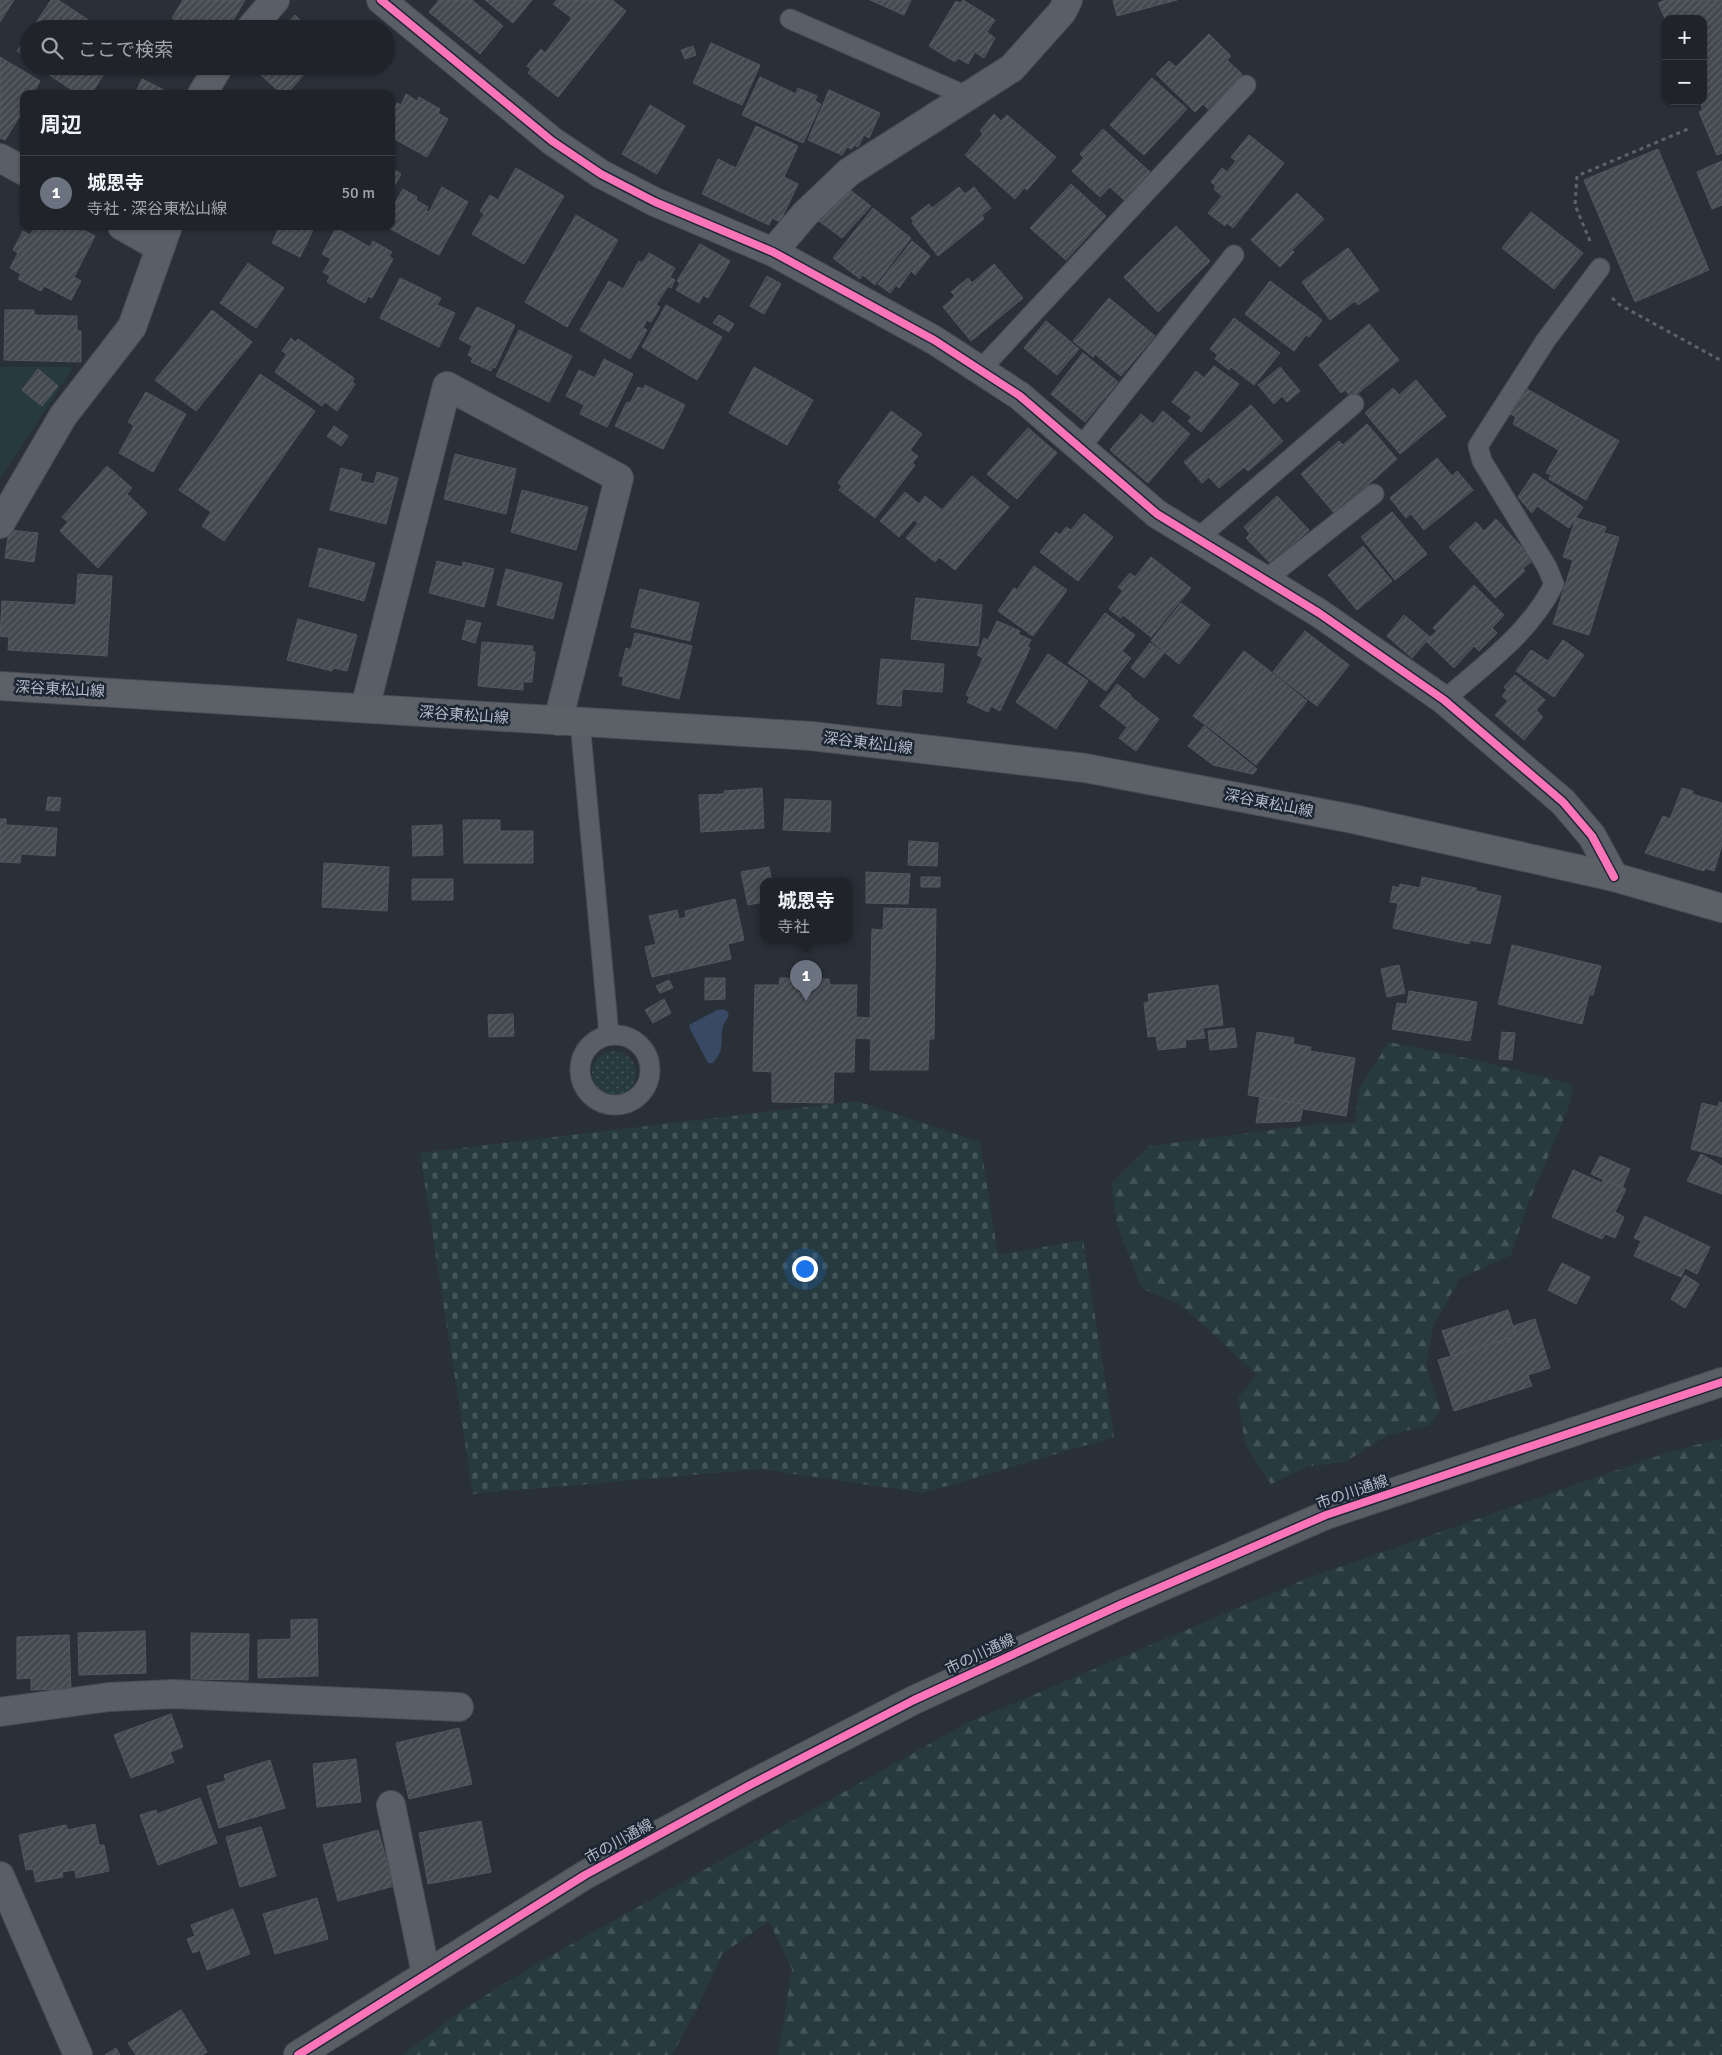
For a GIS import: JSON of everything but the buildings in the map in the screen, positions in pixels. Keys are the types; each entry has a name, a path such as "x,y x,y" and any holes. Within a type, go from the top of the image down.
{"main road":[{"name":"深谷東松山線","path":"0,686 811,736 1085,768 1353,819 1614,877 1722,908"}],"street":[{"path":"258,20 275,0"},
{"path":"774,252 805,214 849,172 1012,68 1062,12 1068,0"},
{"path":"386,1 552,141 601,174 655,202 774,252 934,340 1020,396 1157,514 1318,613 1444,700 1563,802 1592,836 1614,877"},
{"path":"204,90 214,75"},
{"path":"0,158 20,169"},
{"path":"0,524 64,416 132,327 164,237 137,230"},
{"path":"364,708 446,386 619,478 569,721"},
{"name":"市の川通線","path":"298,2055 585,1875 750,1785 914,1700 1120,1604 1326,1514 1722,1382"},
{"path":"0,1712 109,1697 174,1694 459,1707"},
{"path":"391,1805 426,1974"},
{"path":"0,1876 78,2055"}],"lane":[{"path":"790,19 969,97"},
{"path":"980,370 1246,85"},
{"path":"1080,448 1234,255"},
{"path":"1444,700 1526,627 1545,602 1554,584 1547,568 1482,461 1478,446 1546,340 1600,268"},
{"path":"1197,539 1354,404"},
{"path":"1265,580 1374,494"},
{"path":"569,721 609,1035"}],"path":[{"path":"1688,129 1577,176 1575,205 1610,296 1620,305 1722,361"}],"green space":[{"path":"0,367 73,367 0,479"},
{"path":"1389,1042 1485,1062 1574,1085 1567,1111 1529,1202 1511,1255 1459,1279 1433,1327 1426,1364 1440,1409 1430,1425 1388,1435 1345,1462 1306,1467 1271,1484 1245,1444 1238,1398 1257,1375 1181,1305 1141,1288 1117,1224 1111,1184 1149,1146 1319,1124 1355,1123 1359,1089"},
{"path":"614,1051 626,1055 632,1061 636,1073 632,1085 626,1091 614,1095 602,1091 596,1085 592,1073 596,1061 602,1055"},
{"path":"857,1101 980,1142 998,1255 1083,1240 1114,1437 923,1493 761,1469 473,1494 420,1153"},
{"path":"1722,1438 1722,2055 778,2055 792,1969 769,1921 722,1954 700,2003 672,2055 402,2055 458,2013 529,1968 967,1723 1308,1578 1669,1452"}],"water":[{"path":"723,1009 727,1011 729,1016 723,1029 721,1050 713,1063 708,1063 689,1025 717,1010"}],"cycle path":[{"path":"381,0 552,141 601,174 655,202 773,252 934,340 1020,396 1157,514 1319,613 1444,700 1563,802 1592,836 1614,877"},
{"path":"298,2055 585,1875 750,1785 914,1700 1120,1605 1326,1515 1722,1382"}],"place":[{"name":"城恩寺","path":"806,1001"}]}
